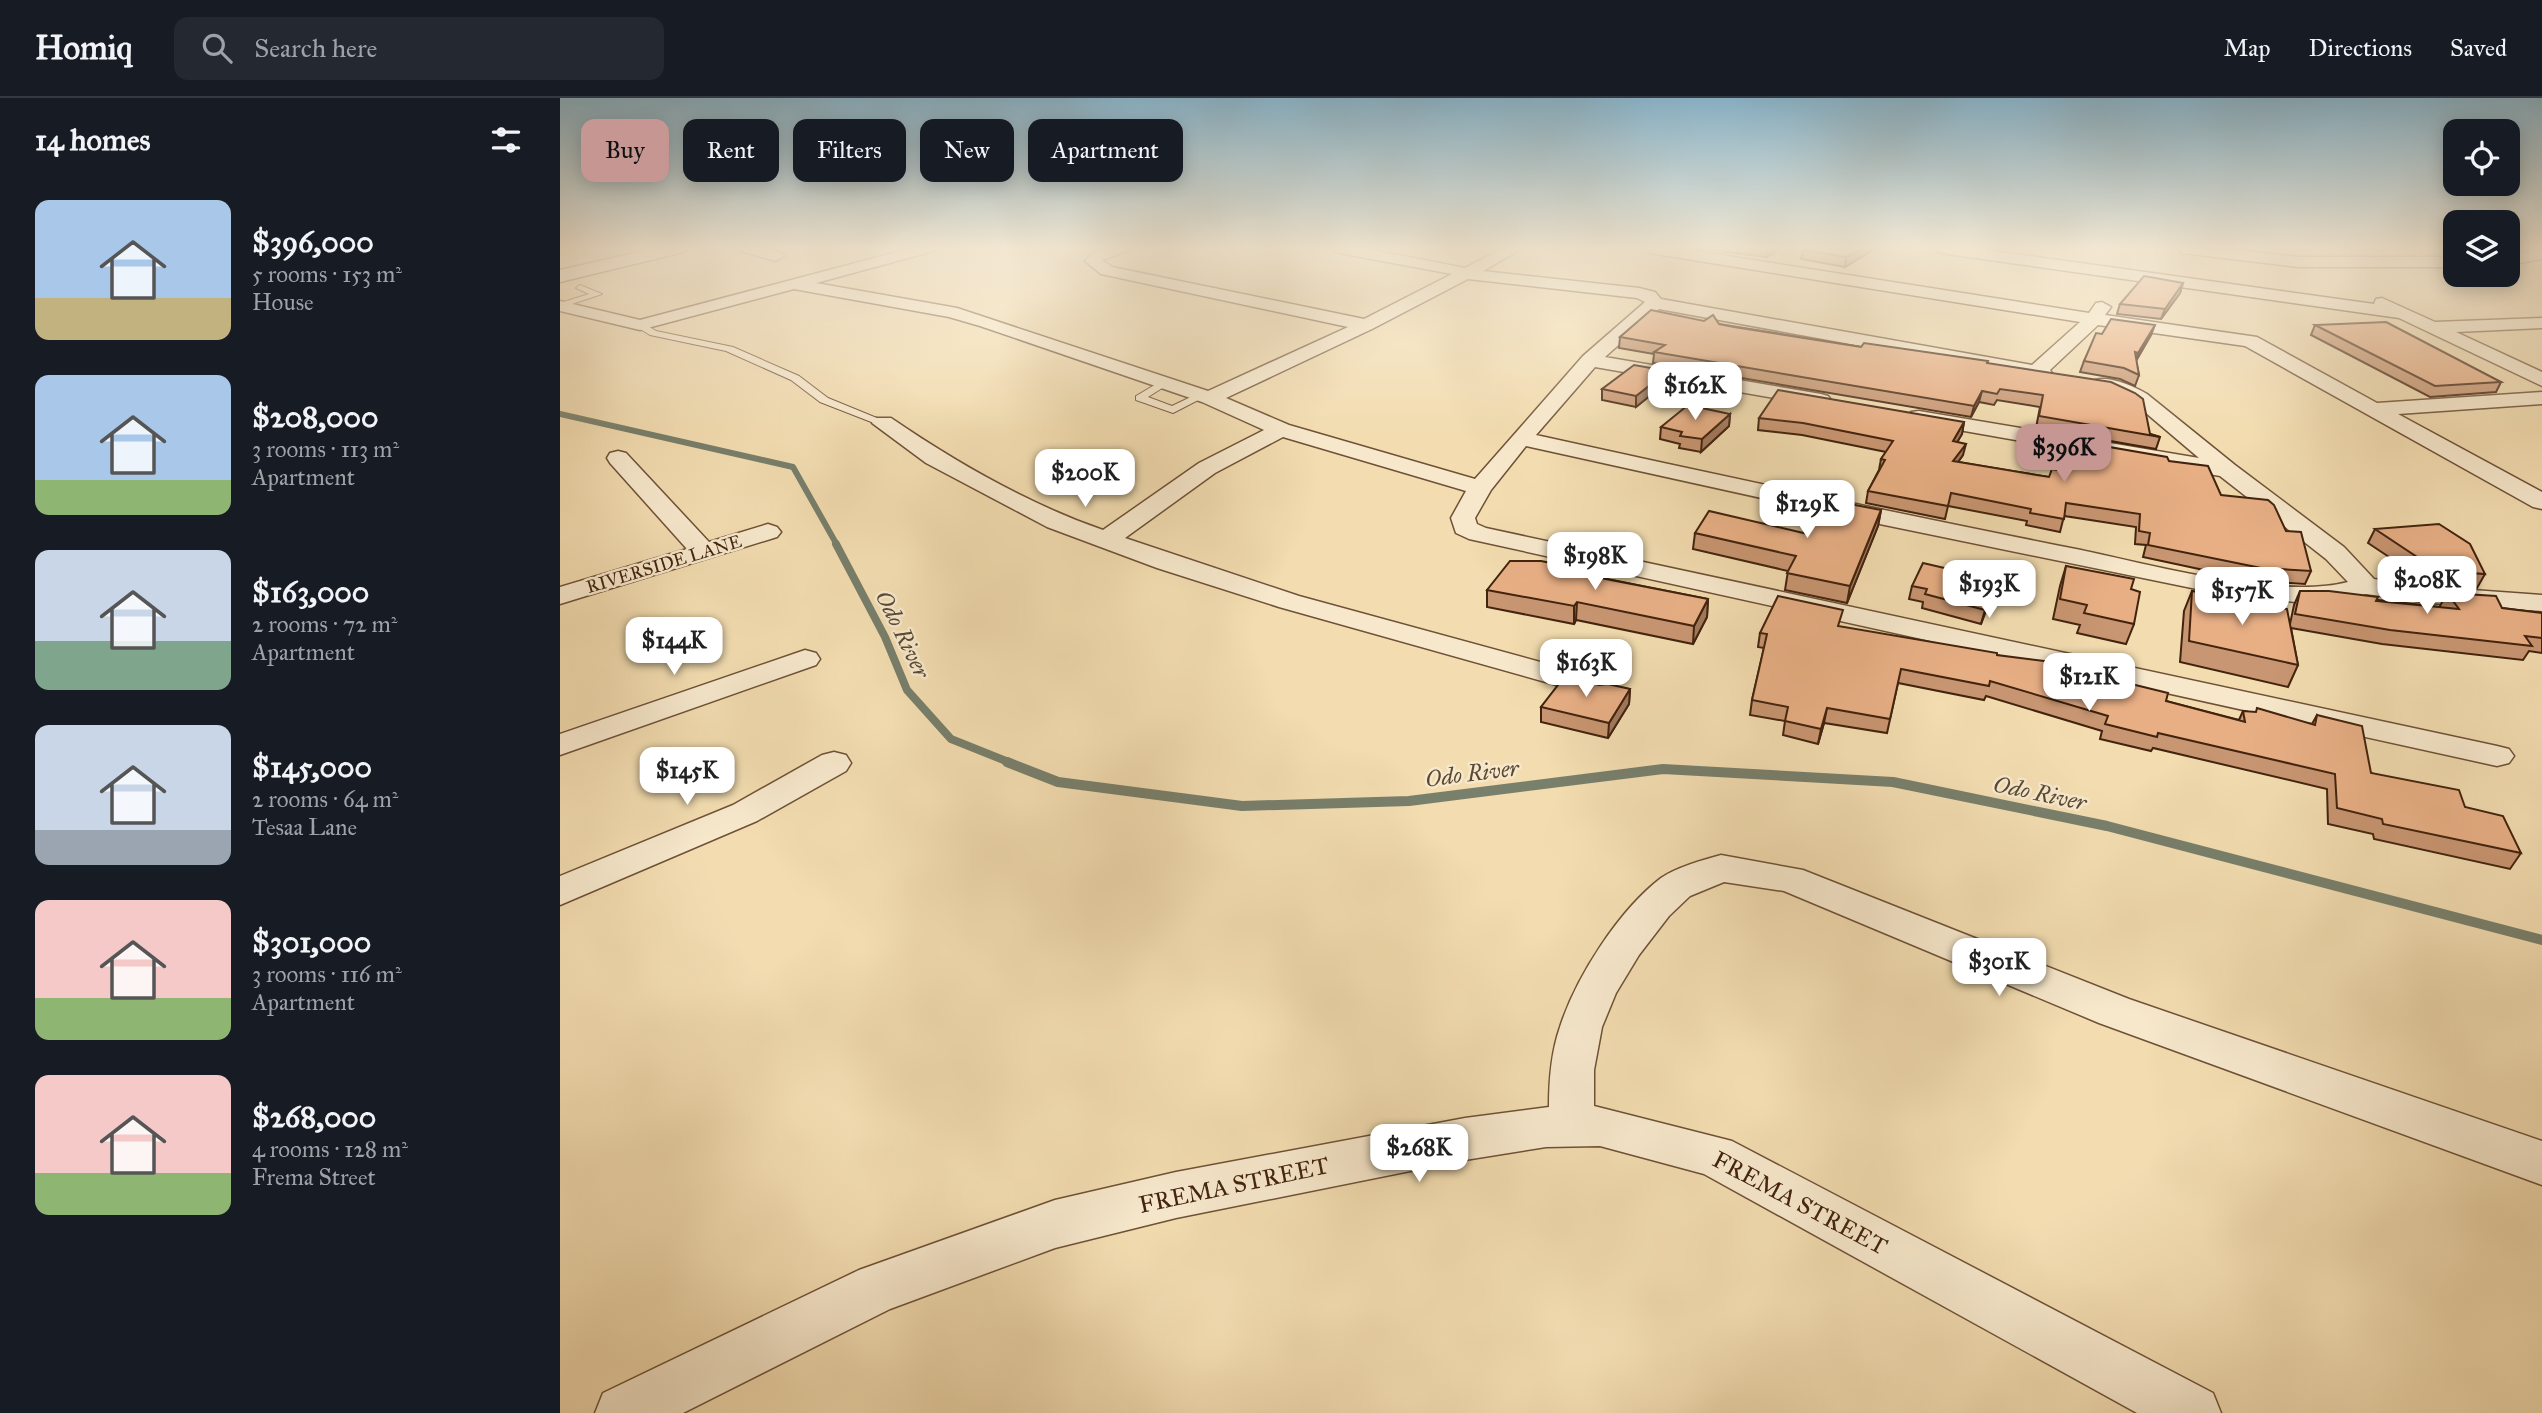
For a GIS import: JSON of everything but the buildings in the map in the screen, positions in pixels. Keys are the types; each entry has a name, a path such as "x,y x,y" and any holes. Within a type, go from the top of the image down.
{"street":[{"path":"575,309 640,325 698,309"},
{"path":"936,309 951,312 1205,397 1281,430 1480,488"},
{"path":"1291,309 1366,325"},
{"path":"1205,397 1397,309"},
{"path":"1649,309 1590,360 1521,438 1480,488 1463,518 1465,527 1478,534 2497,756"},
{"path":"1691,309 2062,376"},
{"path":"2034,309 2250,341 2542,502"},
{"path":"2036,372 2094,319 2100,309"},
{"path":"2374,309 2401,313"},
{"path":"2394,309 2542,380"},
{"path":"2432,327 2542,323"},
{"path":"1590,360 1847,405"},
{"path":"2087,381 2113,386 2140,398 2227,470 2335,553 2366,586"},
{"path":"2376,409 2542,398"},
{"path":"1901,414 2227,470"},
{"path":"883,423 934,458 1056,522 1188,571 1288,602 1599,688"},
{"path":"1106,540 1207,468 1281,430"},
{"path":"1521,438 1878,518 2225,586 2305,596 2348,594 2366,586 2431,595 2542,603"},
{"path":"618,458 696,541 702,553"},
{"name":"RIVERSIDE LANE","path":"560,596 768,532"},
{"path":"560,745 805,659"},
{"path":"560,891 745,813 834,763"},
{"path":"1571,1126 1572,1070 1581,1027 1597,989 1625,944 1656,906 1677,886 1721,868 1790,879 2114,1010 2542,1163"},
{"name":"FREMA STREET","path":"623,1413 877,1288 1055,1224 1176,1195 1452,1142 1546,1127 1571,1126 1600,1126 1715,1156 2193,1413"}],"lane":[{"path":"640,325 653,333 729,349 795,378 824,400 883,423"},
{"path":"1163,383 1140,398 1173,410 1205,397"}],"waterway":[{"name":"Odo River","path":"560,414 793,467 837,545"},
{"name":"Odo River","path":"836,544 885,637 907,690 951,739 1011,763"},
{"name":"Odo River","path":"1007,762 1058,782 1242,806 1409,801 1663,769 1893,782 2107,826 2542,940"}]}
